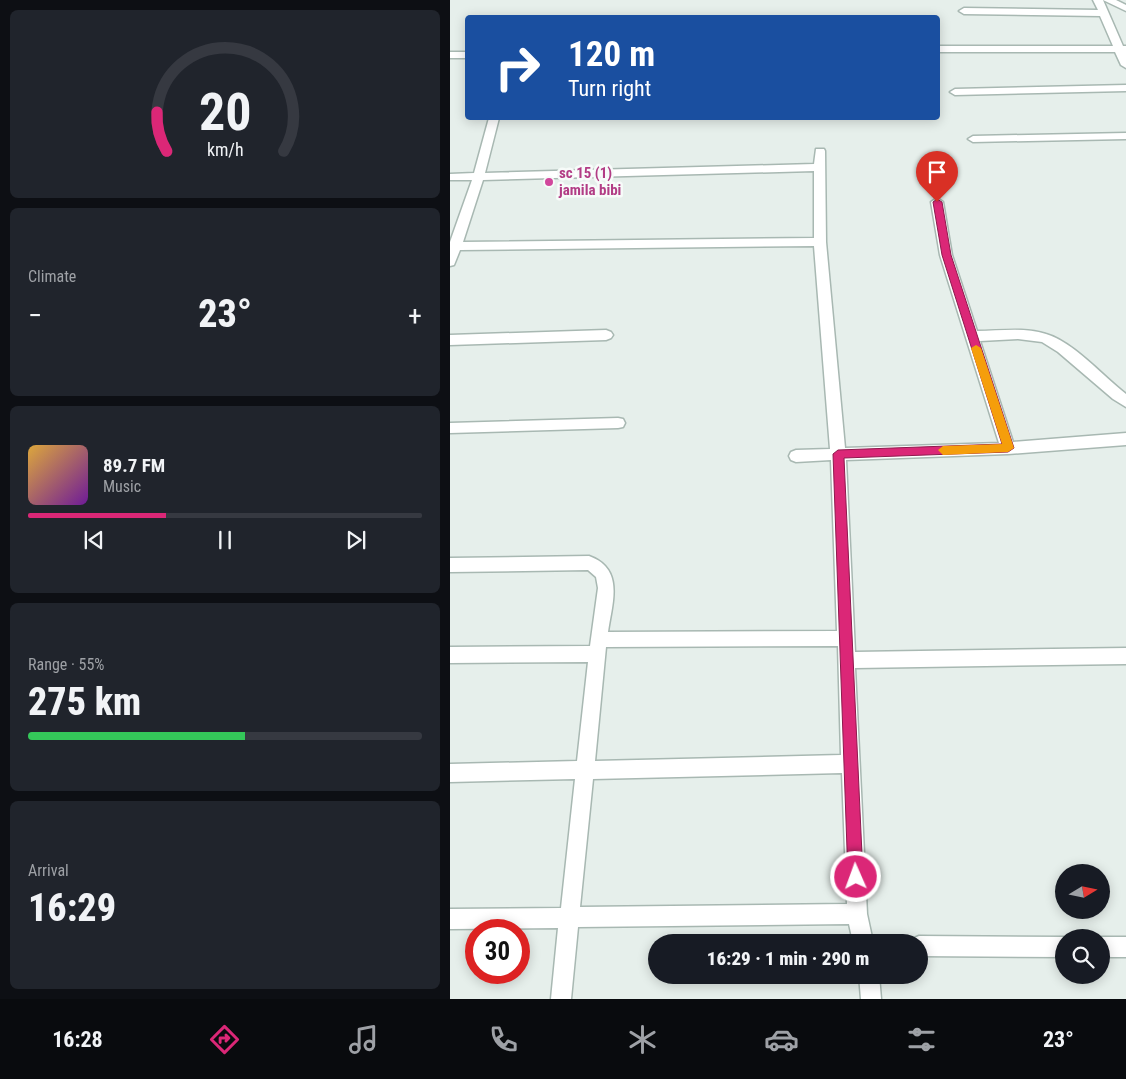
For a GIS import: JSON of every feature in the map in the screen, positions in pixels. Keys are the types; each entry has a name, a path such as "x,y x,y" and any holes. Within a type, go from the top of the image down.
{"street":[{"path":"1098,0 1123,49 1126,65"},
{"path":"1108,0 1126,8"},
{"path":"964,11 1104,13"},
{"path":"940,50 1123,49"},
{"path":"450,55 465,55"},
{"path":"955,92 1126,88"},
{"path":"450,262 452,246 479,176 493,120"},
{"path":"974,139 1126,136"},
{"path":"820,151 820,242 838,454 857,914 861,934"},
{"path":"450,177 820,167"},
{"path":"937,202 946,255 1008,448"},
{"path":"452,246 820,242"},
{"path":"450,340 606,335"},
{"path":"972,336 1026,336 1053,342 1126,402"},
{"path":"450,428 618,423"},
{"path":"796,456 1008,448 1126,439"},
{"path":"450,564 579,562 595,565 603,573 606,588 598,647 561,999"},
{"path":"450,655 598,647 846,638"},
{"path":"847,660 1126,656"},
{"path":"450,773 851,764"},
{"path":"450,919 857,914"},
{"path":"928,946 1055,947"},
{"path":"1110,947 1126,947"},
{"path":"870,984 871,999"}],"slow traffic":[{"path":"943,450 1008,448 976,348"}],"place":[{"name":"sc 15 (1) jamila bibi","path":"549,182"}],"route":[{"path":"856,877 838,454 1008,448 946,255 937,202"}]}
